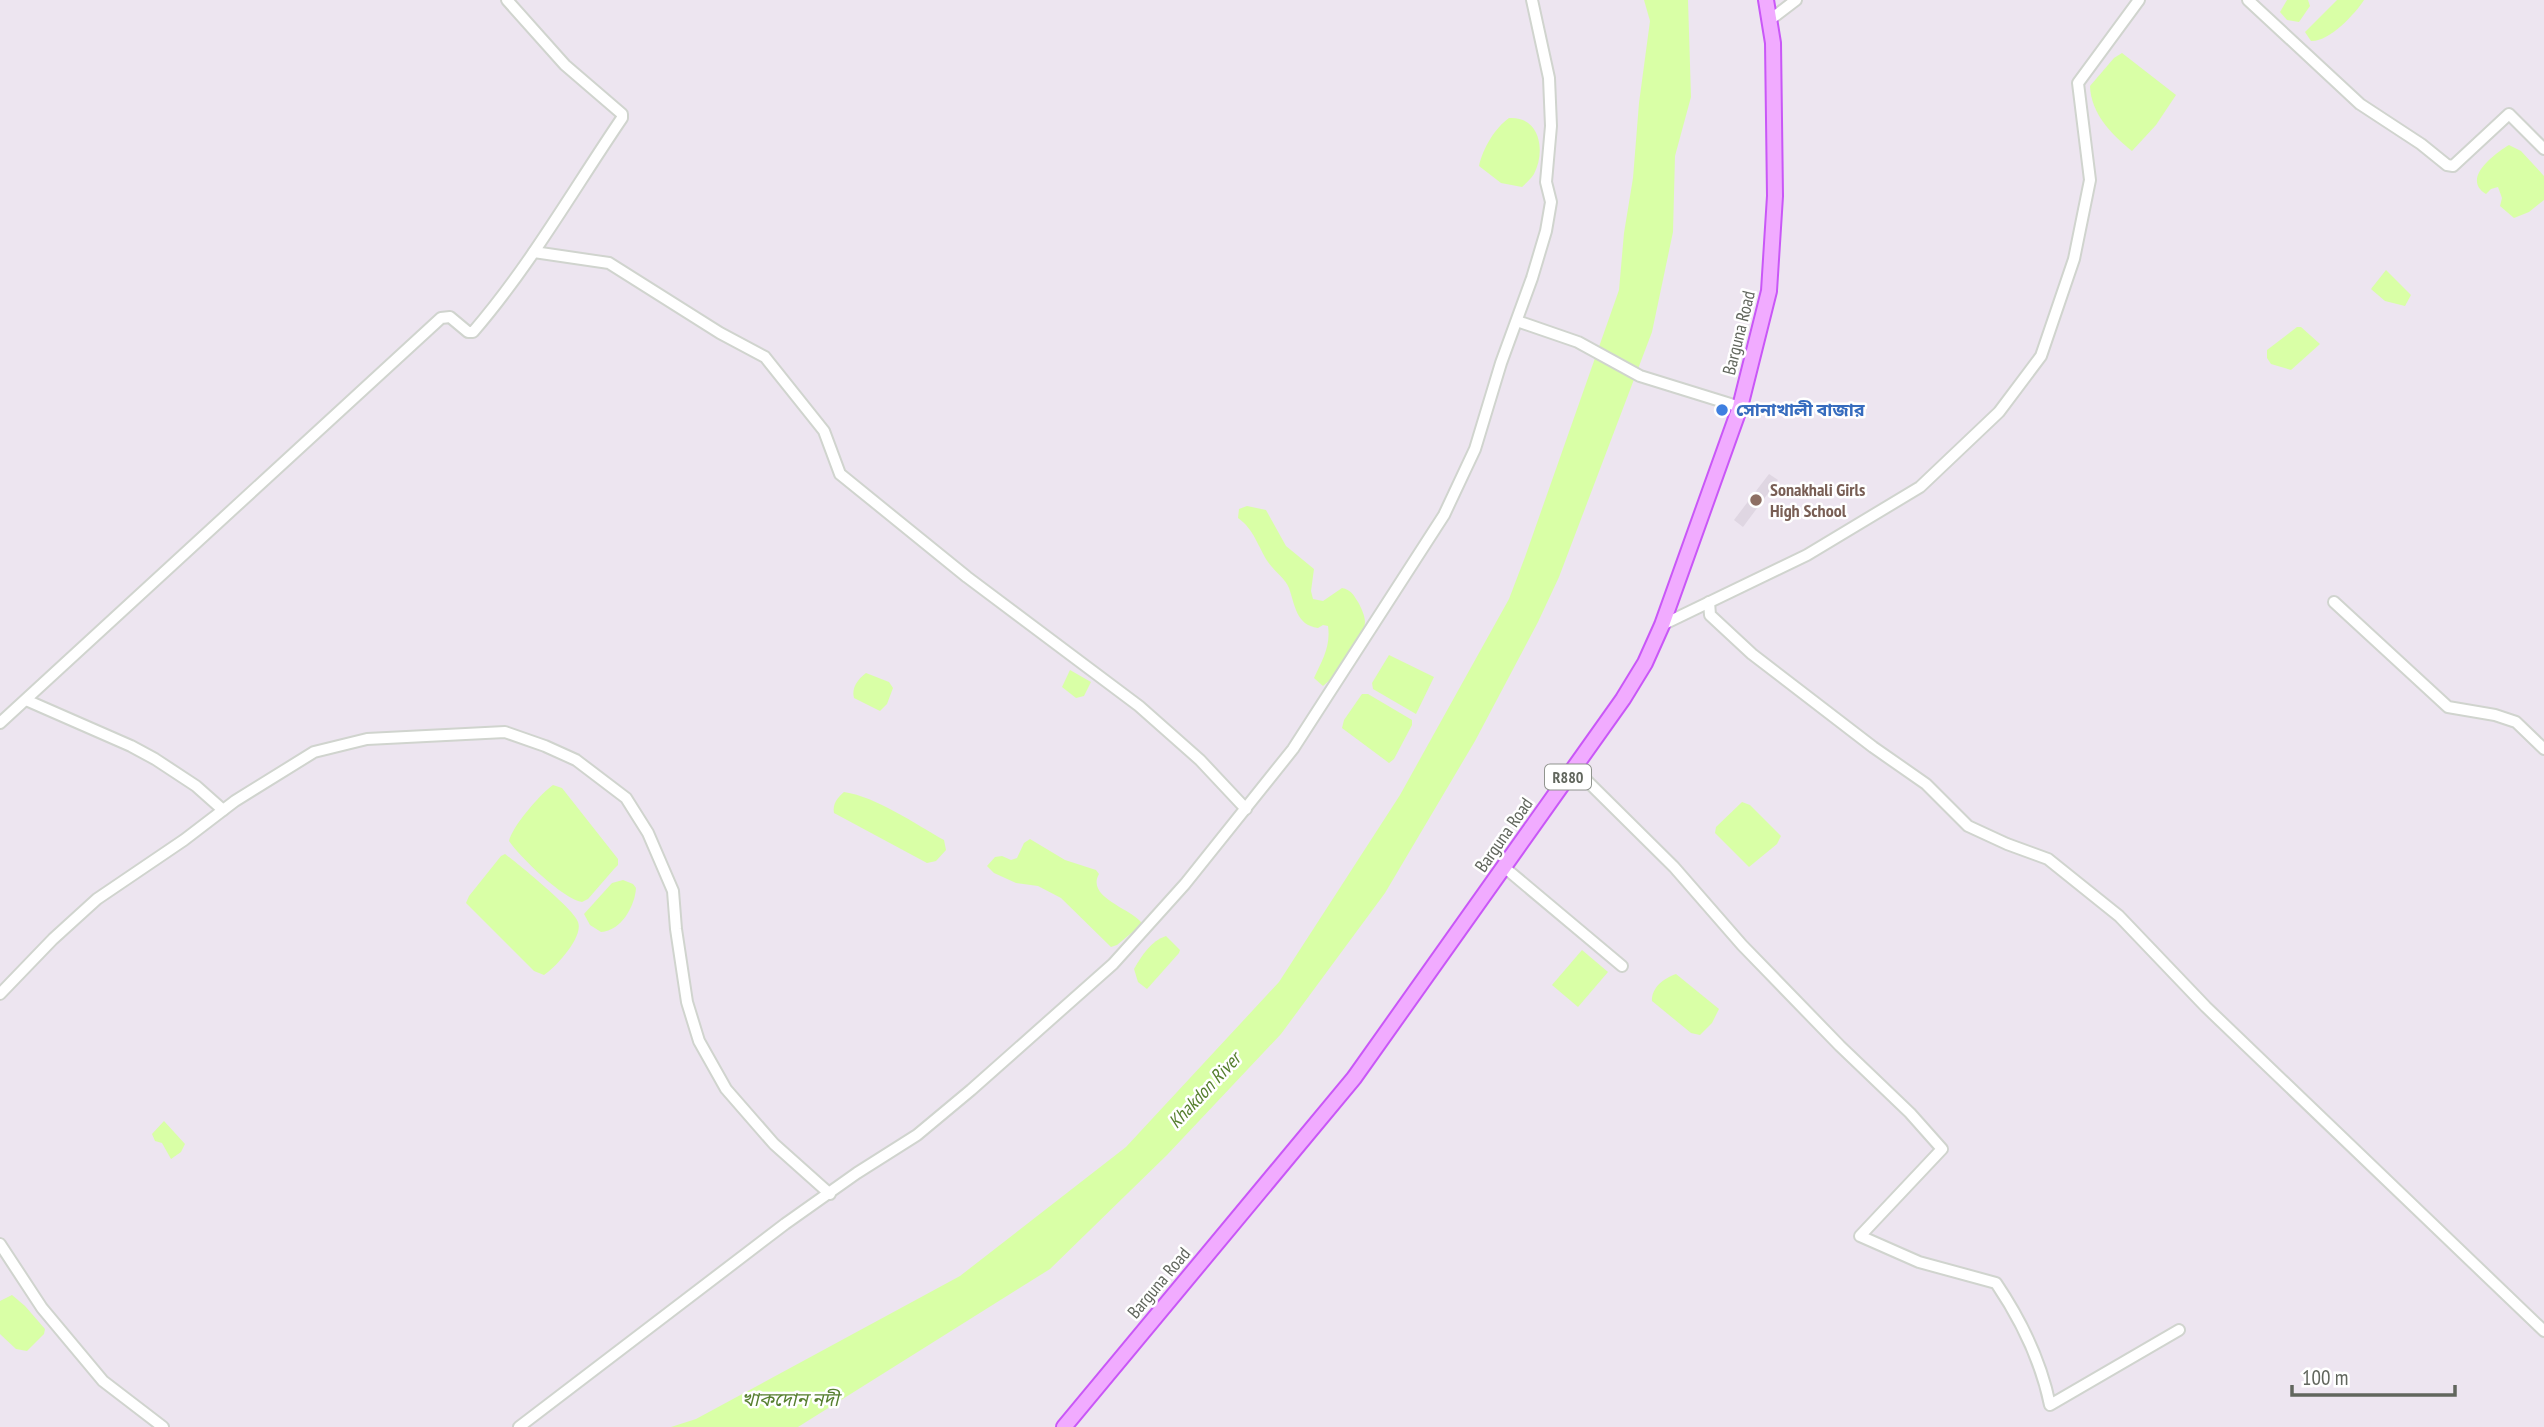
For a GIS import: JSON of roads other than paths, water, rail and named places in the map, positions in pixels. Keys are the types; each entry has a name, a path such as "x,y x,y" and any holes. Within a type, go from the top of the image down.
{"main road":[{"name":"Barguna Road","path":"1064,1427 1354,1078 1623,699 1645,663 1662,625 1740,407 1769,291 1775,196 1773,43 1766,0"}],"street":[{"path":"0,723 441,318 450,317 468,332 473,332 534,252 608,141 622,114 565,65 507,0"},
{"path":"519,1427 785,1224 917,1135 1113,964 1185,884 1293,749 1444,515 1475,449 1501,363 1532,278 1546,231 1551,202 1546,182 1551,126 1549,78 1532,0"},
{"path":"1771,19 1796,0"},
{"path":"1662,625 1807,555 1920,487 1999,412 2041,356 2074,259 2090,180 2078,83 2139,0"},
{"path":"2248,0 2360,104 2421,144 2447,165 2453,166 2509,114 2544,149"},
{"path":"534,252 609,262 720,333 765,357 824,431 840,474 967,577 1139,706 1200,760 1246,809"},
{"path":"1517,321 1578,342 1640,376 1740,407"},
{"path":"1709,602 1710,615 1752,654 1926,784 1968,826 2048,859 2119,916 2206,1007 2544,1331"},
{"path":"2334,602 2448,707 2495,715 2516,722 2544,749"},
{"path":"26,700 155,759 195,786 223,810"},
{"path":"0,994 53,939 97,899 158,859 223,810 314,752 367,739 505,732 576,760 626,798 653,844 673,891 687,1002 699,1041 726,1089 774,1144 830,1194"},
{"path":"1574,768 1674,867 1742,945 1942,1149 1860,1236 1919,1262 1996,1283 2016,1312 2044,1377 2050,1405 2179,1331"},
{"path":"1504,867 1622,966"},
{"path":"0,1244 41,1308 103,1381 163,1427"}],"water":[{"name":"খাকদোন নদী","path":"1644,0 1688,0 1691,97 1675,156 1673,232 1652,332 1559,577 1538,622 1475,741 1385,893 1281,1034 1167,1155 1050,1269 798,1427 671,1427 696,1419 960,1276 1126,1147 1279,982 1400,795 1509,599 1525,557 1619,290 1650,21"},
{"path":"2287,0 2308,0 2310,6 2299,22 2287,20 2280,12"},
{"path":"2337,0 2364,0 2333,32 2311,41 2305,32"},
{"path":"2122,53 2176,95 2156,125 2132,151 2110,131 2098,115 2091,96 2090,86 2114,58"},
{"path":"1509,118 1528,123 1534,129 1540,146 1538,165 1522,187 1501,183 1479,166 1490,139"},
{"path":"2509,145 2521,151 2544,176 2544,200 2529,212 2514,218 2500,206 2502,198 2498,187 2486,194 2479,188 2477,181 2482,167"},
{"path":"2386,270 2411,295 2405,306 2385,301 2371,289"},
{"path":"2297,327 2301,327 2320,344 2291,370 2271,364 2267,358 2267,350"},
{"path":"1247,506 1266,510 1286,546 1314,569 1311,591 1313,599 1323,601 1342,588 1352,593 1362,609 1365,622 1360,637 1342,666 1323,686 1314,678 1327,647 1328,626 1318,628 1301,619 1287,584 1268,562 1248,527 1238,518 1239,509"},
{"path":"1389,655 1434,677 1416,714 1373,689 1372,683"},
{"path":"1070,670 1091,682 1084,696 1076,698 1062,687"},
{"path":"866,673 889,682 893,688 887,704 880,711 854,698 856,684"},
{"path":"1362,694 1368,694 1412,720 1394,759 1389,763 1342,728 1344,720"},
{"path":"553,785 562,788 618,859 618,865 588,899 582,902 554,886 532,867 509,841 527,811"},
{"path":"844,792 869,799 908,819 944,840 946,850 936,861 927,863 834,813 835,804"},
{"path":"1742,802 1750,805 1781,836 1777,844 1749,867 1715,833 1716,827"},
{"path":"1030,839 1065,860 1096,870 1099,874 1098,889 1103,896 1135,917 1141,925 1111,947 1061,898 1038,886 1016,883 994,873 987,866 995,857 1002,856 1011,860 1017,858 1024,843"},
{"path":"505,854 557,898 578,922 579,928 573,944 544,975 534,971 466,903"},
{"path":"623,880 636,888 630,910 615,927 601,932 590,925 584,914 612,883"},
{"path":"1166,936 1180,950 1179,953 1147,989 1138,982 1134,969 1151,945"},
{"path":"1582,950 1608,972 1578,1007 1552,985"},
{"path":"1676,974 1719,1009 1712,1023 1700,1035 1691,1033 1652,1001 1659,984"},
{"path":"164,1121 185,1144 181,1152 171,1159 162,1143 155,1141 152,1134"},
{"path":"12,1295 45,1329 44,1334 27,1351 16,1349 0,1334 0,1301"}],"place":[{"name":"সোনাখালী বাজার","path":"1722,410"},
{"name":"Sonakhali Girls High School","path":"1756,500"}],"water label":[{"name":"Khakdon River","path":"1204,1090"}]}
